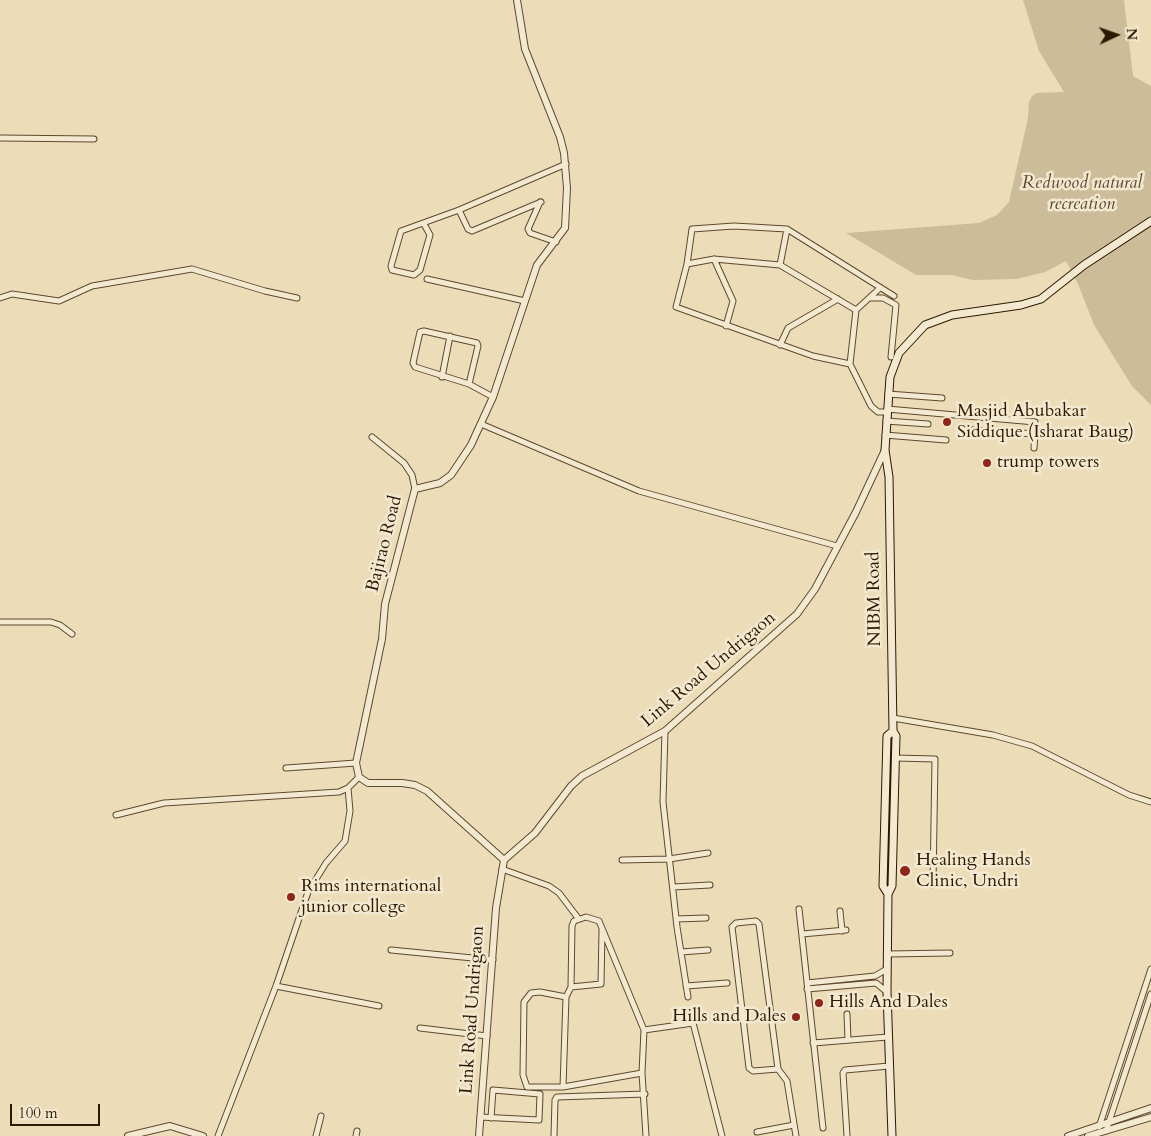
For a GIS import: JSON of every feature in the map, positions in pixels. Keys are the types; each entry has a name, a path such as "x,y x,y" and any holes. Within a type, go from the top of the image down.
{"main road":[{"name":"NIBM Road","path":"892,1136 887,992 888,894 883,886 887,736 892,731 889,477 885,450 887,394 890,377 900,353 925,325 952,315 1021,305 1041,299 1084,265 1151,221"},
{"path":"888,894 892,886 896,758 896,736 892,731"}],"street":[{"name":"Bajirao Road","path":"359,777 356,763 382,639 385,604 415,490 440,483 451,475 472,445 493,397 537,265 565,228 568,188 566,164 560,137 525,49 517,0"},
{"path":"0,138 94,139"},
{"path":"424,224 430,235 420,270 414,275 392,270 391,266 401,231 460,210 566,164"},
{"path":"460,210 468,228 472,231 541,202 528,229 530,233 556,242"},
{"path":"850,364 812,356 676,307 687,264 692,229 734,226 787,229 894,296"},
{"path":"780,265 787,229"},
{"path":"687,264 714,259 780,265 856,310"},
{"path":"714,259 733,301 726,326"},
{"path":"0,298 12,294 58,301 92,286 192,269 265,292 297,298"},
{"path":"427,279 525,301"},
{"path":"880,288 856,310 850,364 871,406 878,412 886,410 1035,422 1034,448"},
{"path":"869,298 883,298 896,305 891,357"},
{"path":"780,345 788,328 838,299"},
{"path":"469,384 478,344 424,331 418,334 415,367 469,384 493,397"},
{"path":"442,377 450,336"},
{"path":"887,394 942,398"},
{"path":"886,421 928,424"},
{"path":"481,424 626,487 837,546"},
{"path":"972,430 1035,434"},
{"path":"885,435 946,440"},
{"path":"372,437 404,463 412,475 415,490"},
{"name":"Link Road Undrigaon","path":"479,1136 493,960 504,860 535,833 567,791 582,776 665,731 797,614 815,588 868,488 885,450"},
{"path":"0,622 51,622 60,625 72,634"},
{"path":"892,718 993,735 1032,746 1129,795 1151,802"},
{"path":"665,731 664,802 676,919 688,997"},
{"path":"896,758 935,759 933,886"},
{"path":"286,768 356,763"},
{"path":"116,815 164,803 339,792 348,788 359,777 368,783 402,783 415,785 427,791 504,860"},
{"path":"218,1136 276,986 308,892 326,863 345,841 350,811 348,788"},
{"path":"622,860 669,859 708,852"},
{"path":"502,869 549,886 578,918"},
{"path":"673,887 710,885"},
{"path":"799,909 823,1128"},
{"path":"802,934 844,930 840,912"},
{"path":"563,1087 566,997 571,986 572,926 578,918 586,917 599,921 644,1030 642,1073 645,1094 646,1136"},
{"path":"676,919 706,918"},
{"path":"778,1069 753,1071 749,1068 732,927 736,922 756,921 759,924 778,1069 787,1081 796,1136"},
{"path":"571,986 602,984 602,927"},
{"path":"391,950 493,960"},
{"path":"681,952 708,950"},
{"path":"887,954 950,953"},
{"path":"807,986 875,976 887,969"},
{"path":"1097,1133 1151,969"},
{"path":"844,980 844,986"},
{"path":"686,986 727,983"},
{"path":"807,986 844,986 876,983 887,992"},
{"path":"276,986 379,1006"},
{"path":"566,997 540,992 531,993 524,1002 524,1081 527,1087 563,1087 642,1073"},
{"path":"1106,1131 1151,994"},
{"path":"847,1014 848,1040"},
{"path":"691,1015 722,1136"},
{"path":"644,1030 693,1023"},
{"path":"420,1028 487,1036"},
{"path":"813,1043 888,1036"},
{"path":"847,1136 845,1070 889,1066"},
{"path":"480,1117 491,1118 539,1120 540,1094 493,1090 491,1118"},
{"path":"554,1136 555,1100 557,1096 645,1094"},
{"path":"1068,1136 1151,1108"},
{"path":"316,1136 321,1116"},
{"path":"1088,1136 1151,1117"},
{"path":"757,1132 794,1125"},
{"path":"128,1136 170,1126 203,1136"}],"green space":[{"name":"Redwood natural recreation","path":"1023,0 1124,0 1133,76 1151,86 1151,405 1132,386 1094,325 1078,284 1066,261 1045,272 1017,279 973,280 951,275 916,275 846,233 979,223 997,215 1009,202 1028,118 1029,102 1032,96 1037,93 1064,92 1039,51"}],"place":[{"name":"Masjid Abubakar Siddique (Isharat Baug)","path":"947,422"},
{"name":"trump towers","path":"987,463"},
{"name":"Healing Hands Clinic, Undri","path":"905,871"},
{"name":"Rims international junior college","path":"291,897"},
{"name":"Hills And Dales","path":"819,1003"},
{"name":"Hills and Dales","path":"796,1017"}]}
